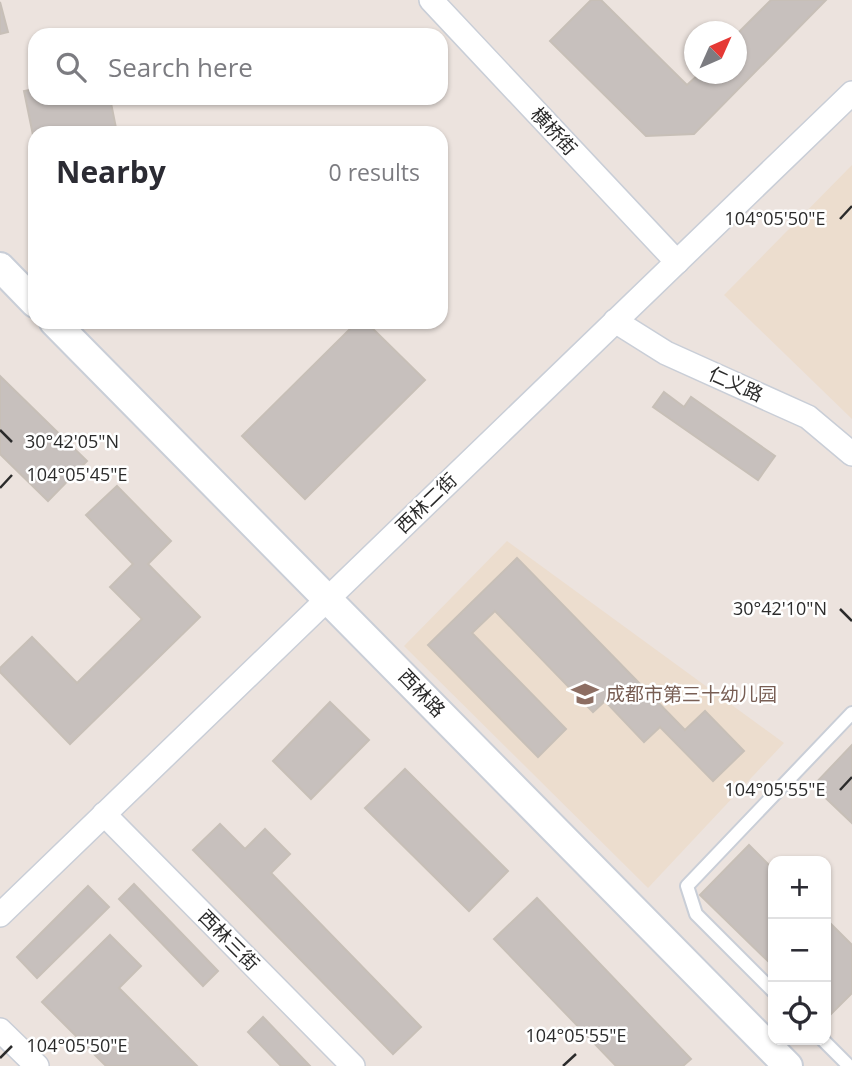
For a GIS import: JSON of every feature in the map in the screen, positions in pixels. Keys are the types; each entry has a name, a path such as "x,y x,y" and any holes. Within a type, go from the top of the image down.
{"street":[{"name":"横桥街","path":"431,0 677,261"},
{"name":"西林二街","path":"0,915 852,93"},
{"path":"0,267 28,296"},
{"name":"仁义路","path":"615,321 666,353 808,417 852,454"},
{"name":"西林路","path":"61,329 788,1066"},
{"name":"西林三街","path":"104,814 353,1066"},
{"path":"0,1030 37,1066"}],"lane":[{"path":"768,985 696,914 687,886 852,713"},
{"path":"828,1045 849,1066"}],"shaded area":[{"path":"852,165 852,419 724,295"},
{"name":"成都市第三十幼儿园","path":"507,541 784,743 648,888 404,646"}],"building":[{"path":"591,0 601,0 684,84 743,84 694,134 646,136 550,41"},
{"path":"771,0 826,0 747,80 747,24"},
{"path":"0,2 8,32 0,34"},
{"path":"28,90 28,105 111,105 116,126 31,126 24,91"},
{"path":"350,329 373,329 425,380 305,499 242,436"},
{"path":"0,376 87,461 48,501 0,454"},
{"path":"664,392 684,407 691,397 775,456 758,480 653,407"},
{"path":"117,486 171,541 148,564 200,617 70,744 0,672 0,668 32,637 77,683 142,619 110,587 133,564 86,515"},
{"path":"517,558 685,730 705,711 744,751 713,781 660,727 644,742 605,701 593,712 495,611 472,633 566,729 538,757 428,645"},
{"path":"330,702 369,740 311,799 273,761"},
{"path":"852,745 852,823 813,786"},
{"path":"405,769 508,871 469,911 365,808"},
{"path":"220,824 245,849 265,829 290,854 271,873 421,1027 393,1054 193,850"},
{"path":"749,845 768,864 768,961 700,895"},
{"path":"134,884 218,971 203,986 119,899"},
{"path":"88,886 109,907 37,978 17,957"},
{"path":"537,898 691,1059 683,1066 616,1066 494,939"},
{"path":"831,924 852,945 852,993 831,1014"},
{"path":"110,935 141,966 119,988 197,1066 106,1066 42,1002"},
{"path":"263,1017 310,1066 281,1066 248,1032"}],"place":[{"name":"成都市第三十幼儿园","path":"585,694"}]}
